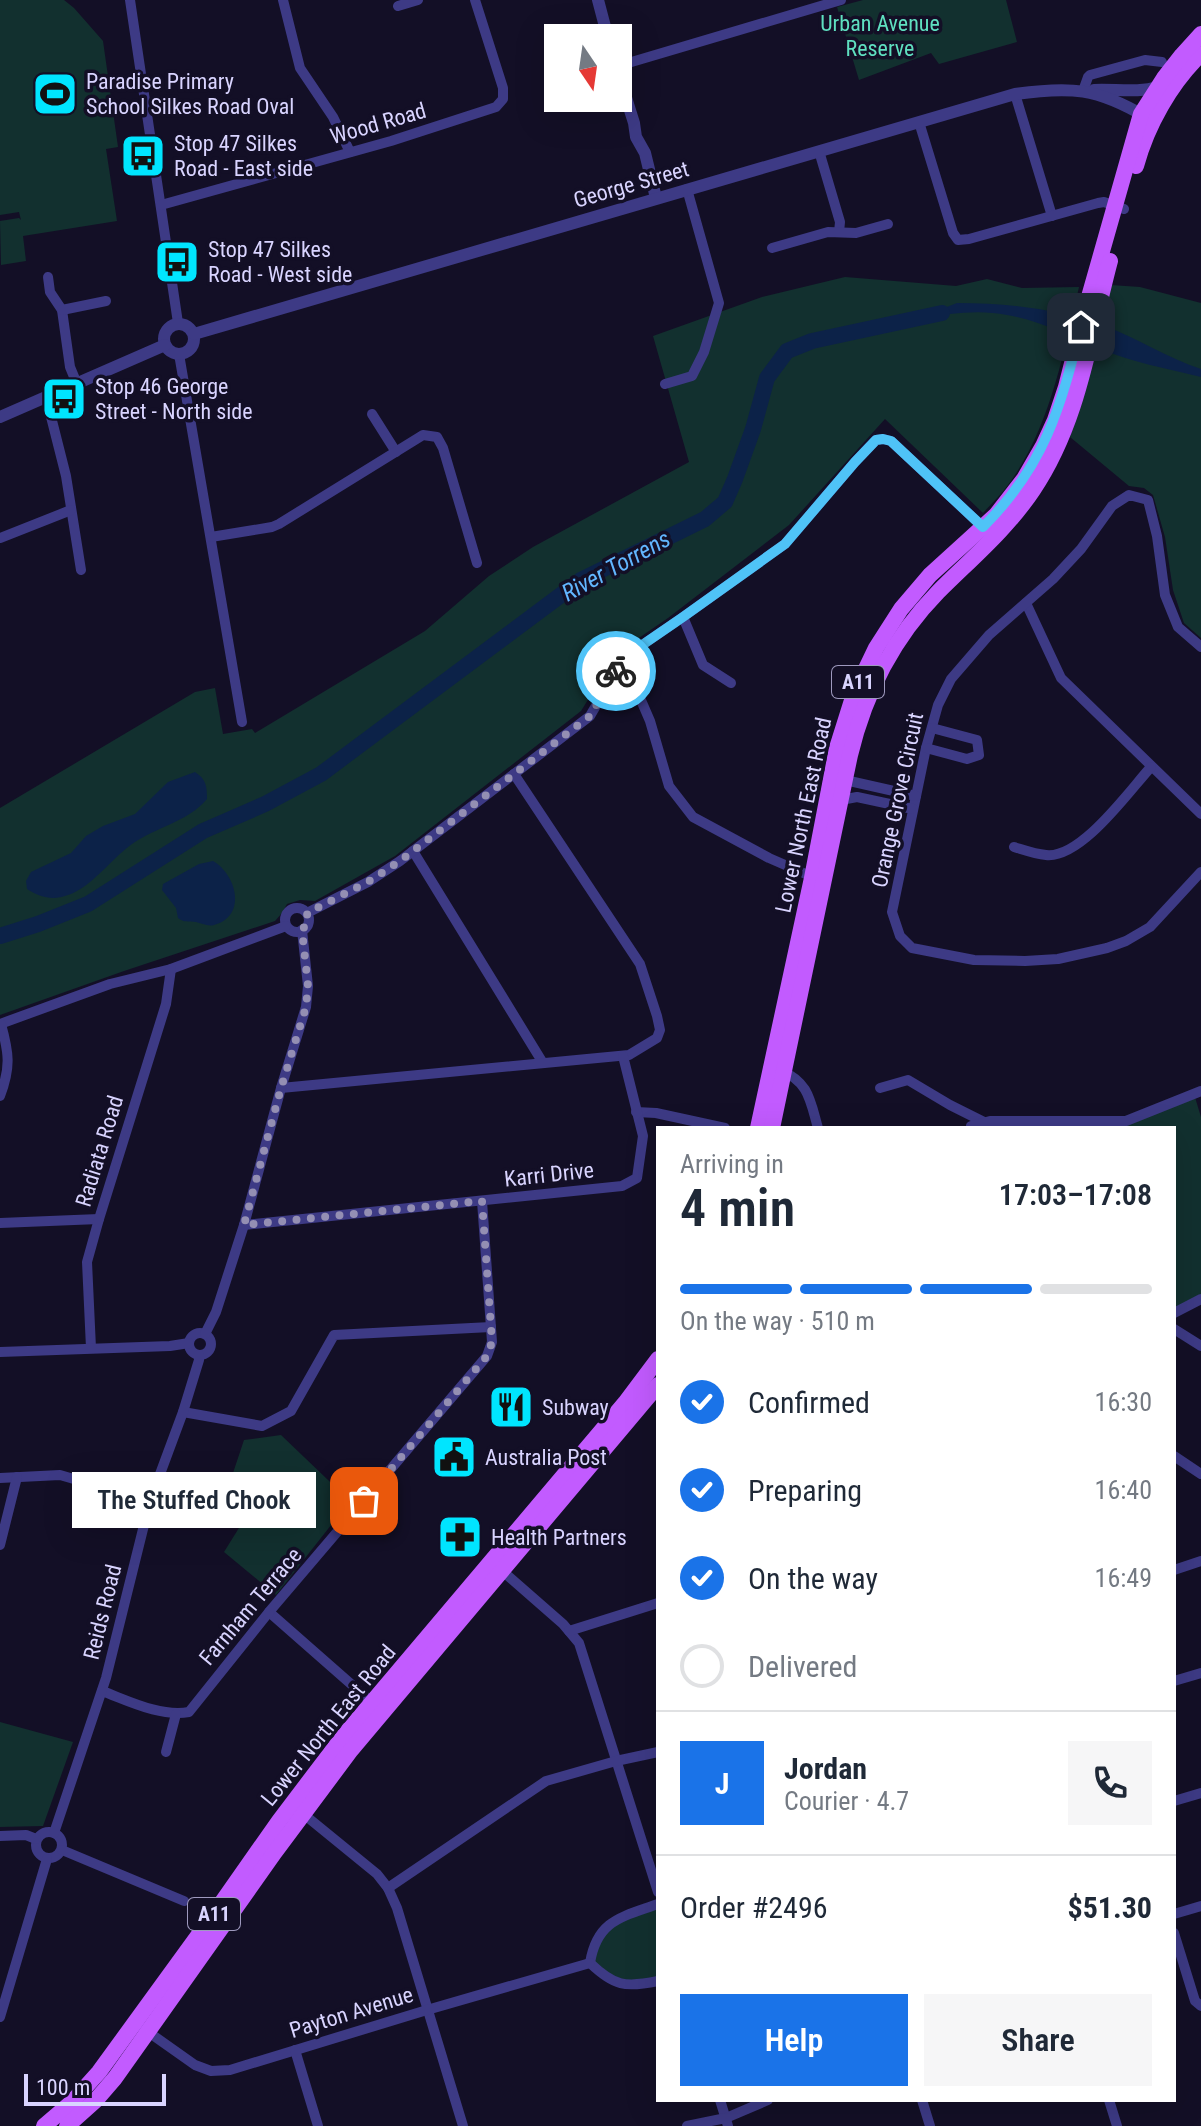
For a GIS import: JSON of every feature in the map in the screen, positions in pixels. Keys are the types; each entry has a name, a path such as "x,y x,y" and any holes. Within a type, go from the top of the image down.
{"main road":[{"name":"Lower North East Road","path":"772,1126 778,1069 835,794 845,719 859,680 892,622 920,586 1026,501 1052,458 1072,412 1076,372 1092,307 1147,117 1158,87 1201,34"},
{"name":"Lower North East Road","path":"1147,117 1201,54"},
{"name":"Lower North East Road","path":"835,794 845,780 872,687 893,648 988,533"},
{"name":"Lower North East Road","path":"759,1126 778,1069"},
{"name":"Lower North East Road","path":"497,1566 656,1362"},
{"name":"Lower North East Road","path":"67,2126 107,2088 141,2026 211,1918 377,1707 497,1566 656,1388"},
{"name":"Lower North East Road","path":"44,2126 66,2108 141,2026"}],"street":[{"path":"130,0 178,323"},
{"path":"283,0 300,68 333,117 350,152"},
{"path":"398,6 418,0"},
{"name":"Wood Road","path":"161,205 496,107 503,99 503,88 475,0"},
{"path":"598,0 604,24"},
{"path":"632,65 841,0"},
{"path":"1083,91 1090,75 1145,60 1162,62"},
{"name":"George Street","path":"194,334 1015,94 1054,89 1141,91 1158,87"},
{"name":"George Street","path":"1083,91 1119,101 1147,117"},
{"path":"1015,94 1052,216"},
{"path":"631,112 656,198"},
{"path":"919,122 953,233 958,240 1101,202 1119,207"},
{"path":"819,151 840,222 839,232"},
{"path":"665,384 692,376 704,352 719,303 687,189"},
{"path":"772,248 828,232 856,233 888,224"},
{"path":"48,277 50,292 62,310 70,367 77,384"},
{"path":"62,310 106,301"},
{"path":"178,323 187,326 194,334 190,350 179,354 165,345 164,335 166,330 178,323"},
{"path":"0,417 165,345"},
{"path":"179,354 242,722"},
{"path":"46,397 61,450 81,570"},
{"path":"372,414 396,452"},
{"path":"211,537 279,524 423,435 437,437 441,442 477,563"},
{"path":"307,913 368,882 413,851 590,716 622,661 785,544 876,440 891,441 988,533"},
{"name":"Orange Grove Circuit","path":"1201,647 1178,627 1165,595 1157,536 1148,500 1129,495 1112,506 1081,549 1053,579 989,635 951,679 938,705 926,748 892,912 900,936 912,948 974,960 1058,959 1107,948 1150,927 1201,872"},
{"path":"0,538 71,510"},
{"path":"1026,603 1061,678 1201,814"},
{"path":"683,617 703,665 731,683"},
{"path":"622,661 650,721 669,786 693,817 769,858 818,879"},
{"path":"926,748 967,759 979,755 977,740 932,728"},
{"path":"1014,847 1048,856 1074,847 1094,832 1151,767"},
{"path":"281,1088 626,1055 657,1038 660,1030 645,974 514,774"},
{"path":"845,780 916,796"},
{"path":"835,794 913,809"},
{"path":"413,851 543,1063"},
{"path":"302,930 291,931 286,926 285,918 291,909 299,908 307,913"},
{"path":"205,1334 216,1312 244,1225 306,1007 308,986 302,930 308,922 307,913"},
{"path":"0,1096 9,1066 8,1047 0,1024 110,984 171,969 286,926"},
{"name":"Radiata Road","path":"91,1348 87,1262 166,1004 171,969"},
{"name":"Karri Drive","path":"244,1225 622,1186 637,1178 643,1136 626,1055"},
{"path":"778,1069 795,1077 804,1086 817,1126"},
{"path":"880,1088 908,1080 984,1122"},
{"path":"971,1126 984,1122 1126,1121 1201,1091"},
{"path":"636,1112 656,1113 716,1126"},
{"name":"Farnham Terrace","path":"176,1714 189,1712 269,1612 487,1356 492,1342 482,1201"},
{"path":"0,1223 99,1219"},
{"path":"1176,1312 1201,1299"},
{"path":"183,1412 262,1426 291,1411 334,1335 491,1327"},
{"path":"1176,1330 1201,1346"},
{"path":"0,1352 170,1346 189,1343 195,1334 205,1334 210,1339 211,1348 199,1355 193,1352 189,1343"},
{"name":"Reids Road","path":"54,1833 102,1691 150,1501 183,1412 199,1355"},
{"path":"1176,1457 1201,1474"},
{"path":"0,1478 60,1475 150,1501"},
{"path":"0,1545 17,1477"},
{"path":"1176,1569 1201,1561"},
{"path":"497,1566 579,1643 656,1886"},
{"path":"569,1631 656,1604"},
{"path":"269,1612 377,1707"},
{"path":"1176,1680 1201,1673"},
{"path":"102,1691 176,1714 166,1752"},
{"path":"388,1888 546,1781 656,1752"},
{"path":"1176,1800 1201,1793"},
{"path":"297,1809 377,1874 388,1888 397,1908 463,2126"},
{"path":"44,1833 54,1833 62,1841 62,1850 58,1856 47,1859 36,1851 36,1839 44,1833"},
{"path":"0,1836 26,1835 36,1839"},
{"path":"62,1850 184,1901"},
{"path":"0,2017 5,1977 47,1859"},
{"path":"656,1905 620,1917 603,1929 593,1945 590,1963 605,1977 621,1984 641,1985 656,1981"},
{"path":"1176,1913 1201,1906"},
{"path":"1176,1939 1195,2001 1201,2006"},
{"name":"Payton Avenue","path":"141,2026 195,2065 211,2071 230,2070 590,1963"},
{"path":"295,2050 318,2126"},
{"path":"721,2102 727,2122"},
{"path":"687,2126 727,2122 764,2102"},
{"path":"923,2102 930,2126"},
{"path":"1110,2102 1117,2126"}],"green space":[{"name":"Paradise Primary School Silkes Road Oval","path":"0,0 64,0 103,41 118,147 106,149 117,221 23,236 26,261 1,265 0,221 21,220 19,212 0,215"},
{"name":"Urban Avenue Reserve","path":"863,0 1006,0 1017,42 939,64 931,53 859,80 837,7"},
{"path":"845,277 956,286 987,279 1022,288 1079,287 1053,390 1035,440 1008,485 983,513 885,419 789,525 617,653 581,711 395,856 315,901 300,900 287,904 275,921 0,1015 0,808 195,692 215,688 223,734 252,729 255,733 425,631 489,576 533,547 689,462 653,336 762,297"},
{"path":"1111,285 1140,287 1201,303 1201,638 1184,623 1173,590 1165,537 1153,495 1144,488 1129,486 1070,437 1092,366"},
{"path":"1194,1094 1201,1117 1201,1299 1176,1312 1176,1126 971,1126 1126,1121"},
{"path":"281,1435 350,1501 276,1595 224,1552 252,1507 224,1500 244,1440"},
{"path":"0,1722 73,1742 43,1826 0,1827"},
{"path":"656,1905 656,1981 621,1984 590,1963 603,1929"}],"water":[{"path":"957,303 1032,308 1086,320 1201,369 1201,377 1125,358 1043,325 996,313 921,317"},
{"path":"195,772 205,783 207,799 191,813 132,844 77,891 51,898 27,889 26,881 31,872 71,853 86,836 103,826 135,814 168,782"},
{"path":"213,861 228,875 232,885 235,904 231,913 225,920 212,925 180,920 176,908 162,890 163,884 199,864"}],"waterway":[{"name":"River Torrens","path":"0,936 88,904 203,831 265,804 321,774 581,580 705,519 725,502 753,429 767,378 787,351 812,341 942,313"}],"way so far":[{"path":"364,1501 487,1356 492,1342 482,1201 244,1225 306,1007 308,986 302,930 308,922 307,913 368,882 400,861 590,716 616,671"}],"place":[{"name":"Paradise Primary School Silkes Road Oval","path":"55,94"},
{"name":"Stop 47 Silkes Road - East side","path":"143,156"},
{"name":"Stop 47 Silkes Road - West side","path":"177,262"},
{"name":"Stop 46 George Street - North side","path":"64,399"},
{"name":"Subway","path":"511,1407"},
{"name":"Australia Post","path":"454,1457"},
{"name":"The Stuffed Chook","path":"364,1501"},
{"name":"Health Partners","path":"460,1537"}],"route":[{"path":"616,671 632,652 785,544 876,440 891,441 983,527 1013,494 1043,446 1063,398 1081,327"}]}
